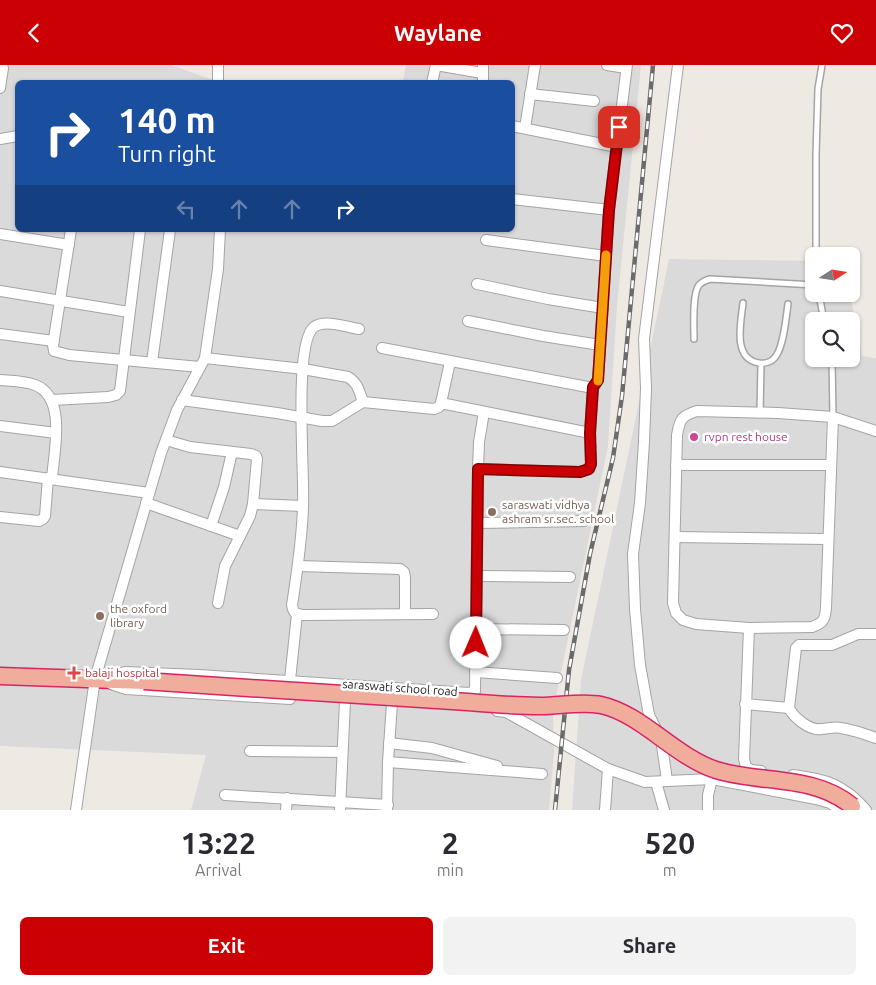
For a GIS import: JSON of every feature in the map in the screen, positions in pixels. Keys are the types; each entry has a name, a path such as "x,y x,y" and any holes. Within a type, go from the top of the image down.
{"highway":[{"path":"0,676 144,681 540,706 599,705 615,709 630,717 682,753 715,769 817,786 842,797 856,810"}],"street":[{"path":"218,65 218,80"},
{"path":"433,80 436,65 483,73"},
{"path":"524,128 535,65"},
{"path":"478,469 586,471 591,464 590,433 593,387 598,380 609,210 626,67 607,65"},
{"path":"664,810 661,781 661,739 650,715 640,665 633,553 640,503 644,442 646,388 644,339 678,65"},
{"path":"0,88 3,68"},
{"path":"530,94 594,101"},
{"path":"515,126 617,147"},
{"path":"0,139 15,136"},
{"path":"515,199 609,210"},
{"path":"71,232 54,351 58,353 200,367"},
{"path":"52,401 108,397 116,395 120,391 140,232"},
{"path":"152,362 170,232"},
{"path":"76,810 101,679 146,503 166,441 182,400 205,358 216,278 220,232"},
{"path":"0,234 69,245"},
{"path":"486,240 606,256"},
{"path":"477,284 602,308"},
{"path":"0,291 129,312"},
{"path":"468,321 600,345"},
{"path":"290,681 296,614 293,611 292,605 298,566 303,506 301,418 303,369 308,337 313,327 321,323 359,329"},
{"path":"0,334 54,341"},
{"path":"382,348 593,387"},
{"path":"205,358 303,369 348,377 358,387 363,402"},
{"path":"182,400 332,421 363,402 434,409 441,403 450,362"},
{"path":"0,380 34,385 43,389 52,401 56,411 56,433 45,516 39,521 0,517"},
{"path":"441,403 590,433"},
{"name":"saraswati school road","path":"101,679 124,672 469,693 475,691 478,469 479,442 484,411"},
{"path":"833,417 826,608 825,618 821,624 812,627 749,628 696,624 683,620 676,613 673,603 677,435 680,422 685,415 696,411 760,412 833,417 876,431"},
{"path":"0,426 56,433"},
{"path":"166,441 190,447 251,454 256,456 257,459 253,504 250,516 225,565 218,603"},
{"path":"210,526 224,487 232,452"},
{"path":"676,465 831,465"},
{"path":"0,472 149,493"},
{"path":"146,503 240,536"},
{"path":"253,504 303,506"},
{"path":"477,523 584,521"},
{"path":"675,537 828,539"},
{"path":"298,566 400,569 404,572 405,577 405,614"},
{"path":"477,576 570,577"},
{"path":"296,614 433,614"},
{"path":"749,628 744,759 746,767 751,770 817,778 835,784 849,792 866,810"},
{"path":"476,629 564,630"},
{"path":"876,634 858,634 832,645 799,645 796,649 789,708 797,719 811,728 819,730 842,727 876,738"},
{"path":"475,671 558,678"},
{"path":"101,679 116,687 126,689 232,696 475,707 506,712 608,769 646,782 712,779 816,799 830,803 841,810"},
{"path":"340,806 345,701"},
{"path":"225,795 287,798 340,806 388,807 388,762 392,703"},
{"path":"746,705 789,708"},
{"path":"389,743 432,747 495,765 507,771"},
{"path":"250,751 342,752"},
{"path":"388,762 542,773"},
{"path":"605,810 608,769"},
{"path":"708,810 708,795 712,779"},
{"path":"286,810 287,798"}],"lane":[{"path":"816,247 818,89 822,65"},
{"path":"694,339 695,298 698,286 705,281 710,279 805,284"},
{"path":"743,303 740,330 741,347 746,356 753,362 761,364 769,362 776,357 788,304"},
{"path":"760,412 761,364"},
{"path":"832,367 833,417"}],"shaded area":[{"path":"0,65 171,65 213,80 15,80 15,232 515,232 515,80 403,80 406,65 641,65 617,306 608,446 553,711 554,753 549,810 191,810 206,755 0,746"},
{"path":"669,259 805,261 805,303 852,303 853,312 805,312 805,367 860,367 860,346 862,356 876,358 876,810 572,810 581,680"}],"railway":[{"path":"555,810 569,670 590,554 613,458 622,396 653,65"}],"slow traffic":[{"path":"598,381 606,255"}],"place":[{"name":"rvpn rest house","path":"694,437"},
{"name":"saraswati vidhya ashram sr.sec. school","path":"492,512"},
{"name":"the oxford library","path":"100,616"},
{"name":"balaji hospital","path":"74,673"}],"route":[{"path":"476,643 478,469 580,472 589,469 591,464 590,433 593,387 598,380 609,210 619,127"}]}
